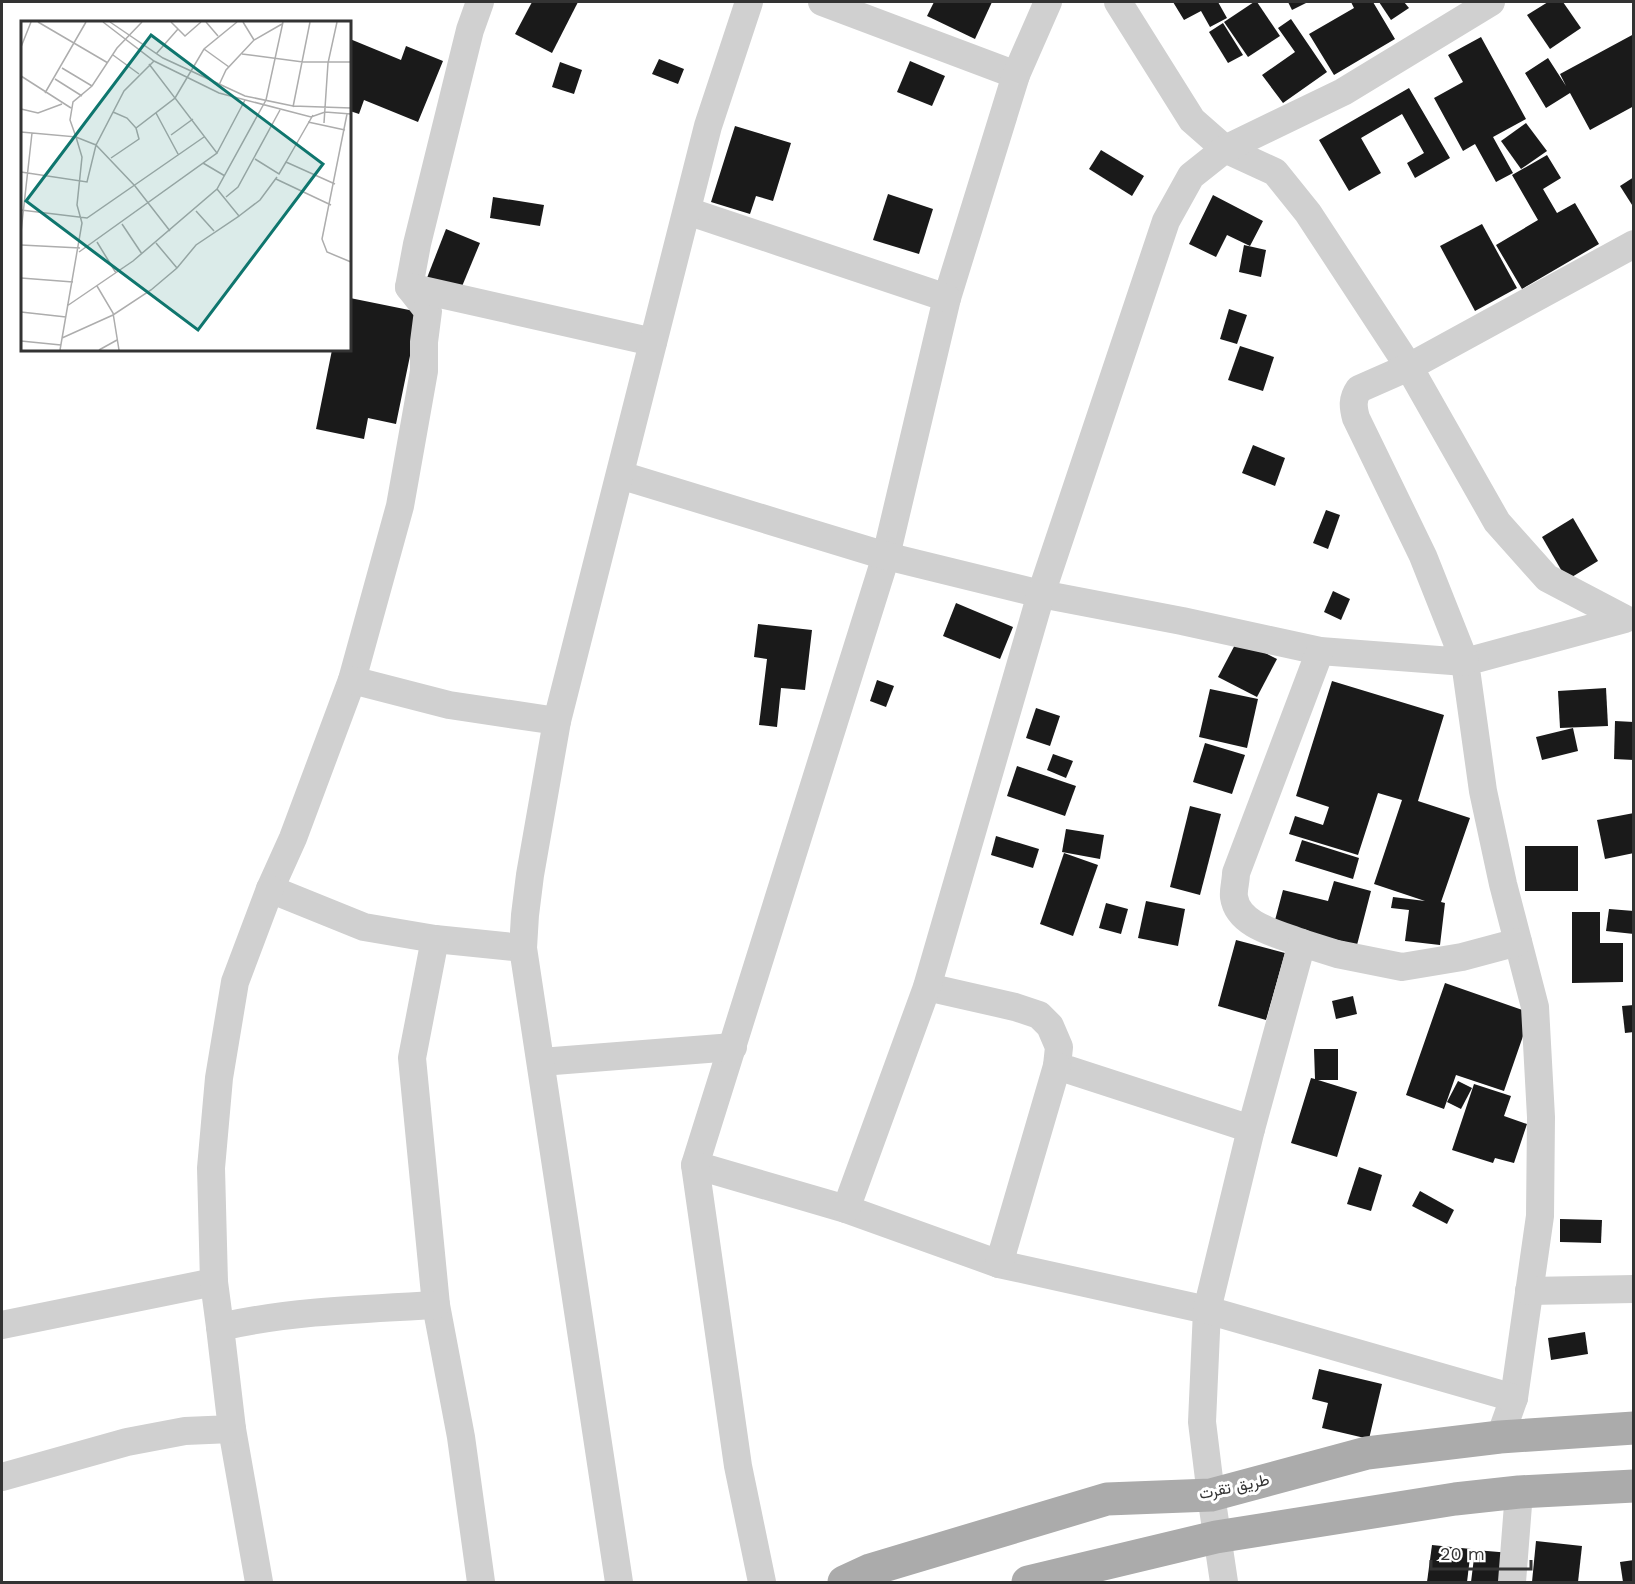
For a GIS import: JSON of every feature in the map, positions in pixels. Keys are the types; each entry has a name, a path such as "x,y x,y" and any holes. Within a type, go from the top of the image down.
{"main road":[{"name":"طريق تقرت","path":"844,1582 870,1570 1107,1499 1211,1495 1367,1453 1500,1437 1634,1428"},
{"path":"1028,1582 1216,1537 1455,1499 1519,1492 1634,1485"}],"street":[{"path":"259,1582 232,1429 214,1282 211,1168 219,1078 235,982 270,889 293,838 352,680 400,506 424,371 424,342 428,311 409,287 417,244 456,87 480,2"},
{"path":"619,1582 524,948 525,915 557,721 708,126 749,2"},
{"path":"822,2 1016,75"},
{"path":"762,1582 738,1466 695,1165 886,556 947,298 1016,75 1048,2"},
{"path":"1118,2 1192,120 1225,150 1275,172 1308,213 1409,367 1497,522 1547,578 1631,619"},
{"path":"846,1209 927,987 1041,594 1166,221 1191,176 1225,150 1343,92 1491,2"},
{"path":"687,211 947,298"},
{"path":"1500,1437 1514,1398 1540,1216 1541,1117 1535,1007 1503,884 1483,791 1465,662 1423,556 1356,418 1353,407 1354,396 1359,389 1409,367 1634,244"},
{"path":"409,287 653,342"},
{"path":"620,475 886,556 1041,594 1320,651 1465,662 1631,619"},
{"path":"1320,651 1236,873 1233,896 1239,913 1257,925 1302,943 1337,954 1402,967 1461,957 1518,942"},
{"path":"352,680 448,705 557,721"},
{"path":"270,889 364,927 435,939 524,948"},
{"path":"435,939 412,1058 436,1305 461,1437 481,1582"},
{"path":"1224,1582 1202,1422 1207,1310 1251,1129 1302,943"},
{"path":"927,987 1015,1007 1039,1015 1050,1026 1059,1047 1057,1066 999,1264"},
{"path":"541,1062 733,1047"},
{"path":"1057,1066 1251,1129"},
{"path":"695,1165 846,1209 999,1264 1207,1310 1514,1398"},
{"path":"2,1325 214,1282"},
{"path":"1529,1291 1634,1289"},
{"path":"220,1327 259,1318 308,1312 436,1305"},
{"path":"2,1477 127,1442 185,1431 232,1429"},
{"path":"1512,1582 1519,1492"}],"building":[{"path":"532,2 578,2 552,53 515,34"},
{"path":"934,2 992,2 975,39 927,16"},
{"path":"1173,2 1218,2 1227,18 1210,27 1201,11 1184,20"},
{"path":"1257,2 1280,36 1248,57 1224,22"},
{"path":"1288,2 1308,2 1292,10"},
{"path":"1351,2 1373,2 1395,39 1334,75 1309,34 1354,8"},
{"path":"1379,2 1404,2 1409,8 1391,20"},
{"path":"1548,2 1563,2 1581,28 1550,49 1527,15"},
{"path":"1291,19 1327,72 1283,103 1262,75 1295,52 1278,28"},
{"path":"1223,23 1243,55 1228,63 1209,32"},
{"path":"1634,34 1634,106 1590,130 1570,93 1546,108 1525,73 1548,58 1566,86 1560,74"},
{"path":"1481,37 1526,119 1493,137 1513,173 1496,182 1475,144 1463,151 1434,98 1463,82 1448,55"},
{"path":"351,39 401,60 406,46 443,61 418,122 364,100 359,114 351,111"},
{"path":"659,59 684,69 678,84 652,74"},
{"path":"910,61 945,76 932,106 897,92"},
{"path":"560,62 582,70 574,94 552,87"},
{"path":"1409,88 1450,158 1415,178 1407,163 1424,153 1402,114 1361,138 1381,173 1349,191 1319,140"},
{"path":"1526,123 1547,151 1521,169 1501,141"},
{"path":"735,126 791,143 773,201 756,196 750,214 711,202"},
{"path":"1101,150 1144,176 1132,196 1089,169"},
{"path":"1547,155 1561,178 1543,189 1557,213 1575,203 1599,244 1522,289 1496,245 1538,220 1512,175"},
{"path":"1634,177 1634,208 1620,186"},
{"path":"888,194 933,209 919,254 873,240"},
{"path":"1213,195 1263,221 1250,246 1227,235 1216,257 1189,244"},
{"path":"493,197 544,205 540,226 490,218"},
{"path":"1482,224 1517,288 1475,311 1440,246"},
{"path":"446,229 480,243 458,296 425,283"},
{"path":"1244,245 1266,250 1261,277 1239,272"},
{"path":"351,298 419,312 396,424 368,418 364,439 316,429 332,351 351,351"},
{"path":"1229,309 1247,315 1237,344 1220,339"},
{"path":"1240,346 1274,357 1263,391 1228,380"},
{"path":"1253,445 1285,458 1275,486 1242,473"},
{"path":"1326,510 1340,515 1328,549 1313,543"},
{"path":"1573,518 1598,561 1567,580 1542,537"},
{"path":"1333,591 1350,599 1341,620 1324,612"},
{"path":"956,603 1013,627 1000,659 943,636"},
{"path":"758,624 812,630 805,690 781,688 777,727 759,725 767,659 754,657"},
{"path":"1238,639 1277,659 1257,697 1218,677"},
{"path":"877,680 894,686 886,707 870,701"},
{"path":"1332,681 1444,715 1418,801 1470,818 1441,902 1445,903 1440,945 1405,941 1409,910 1391,908 1393,897 1425,901 1374,884 1402,800 1378,793 1358,855 1289,834 1295,816 1323,825 1329,807 1296,796"},
{"path":"1606,688 1608,726 1560,728 1558,691"},
{"path":"1210,689 1258,699 1247,748 1199,737"},
{"path":"1036,708 1060,716 1050,746 1026,738"},
{"path":"1615,721 1634,722 1634,760 1614,759"},
{"path":"1573,728 1578,751 1542,760 1536,737"},
{"path":"1205,743 1245,755 1232,794 1193,782"},
{"path":"1053,754 1073,761 1066,778 1047,770"},
{"path":"1017,766 1076,786 1065,816 1007,796"},
{"path":"1190,806 1221,814 1200,895 1170,887"},
{"path":"1634,813 1634,853 1605,859 1597,820"},
{"path":"1066,829 1104,835 1100,859 1062,852"},
{"path":"996,836 1039,849 1033,868 991,855"},
{"path":"1302,840 1359,858 1353,879 1295,861"},
{"path":"1525,846 1578,846 1578,891 1525,891"},
{"path":"1064,853 1098,865 1073,936 1040,924"},
{"path":"1334,881 1371,891 1357,945 1274,924 1283,890 1328,901"},
{"path":"1146,901 1185,909 1178,946 1138,938"},
{"path":"1106,903 1128,909 1121,934 1099,928"},
{"path":"1609,909 1634,911 1634,934 1606,931"},
{"path":"1572,912 1600,912 1600,943 1623,943 1623,982 1572,983"},
{"path":"1236,940 1285,953 1266,1020 1218,1006"},
{"path":"1445,983 1531,1013 1504,1091 1456,1075 1444,1109 1406,1095"},
{"path":"1353,996 1357,1014 1336,1019 1332,1001"},
{"path":"1634,1005 1634,1032 1625,1033 1622,1006"},
{"path":"1314,1049 1338,1049 1338,1080 1318,1080 1357,1092 1337,1157 1291,1143 1311,1078 1315,1079"},
{"path":"1458,1081 1472,1088 1461,1109 1447,1102"},
{"path":"1474,1084 1511,1096 1504,1116 1527,1124 1514,1163 1495,1158 1493,1163 1452,1150"},
{"path":"1359,1167 1382,1175 1371,1211 1347,1204"},
{"path":"1420,1191 1454,1210 1447,1224 1412,1206"},
{"path":"1560,1219 1602,1220 1601,1243 1560,1242"},
{"path":"1585,1332 1588,1354 1551,1360 1548,1338"},
{"path":"1319,1369 1382,1384 1369,1439 1322,1428 1328,1403 1312,1399"},
{"path":"1536,1541 1582,1546 1578,1582 1532,1582"},
{"path":"1432,1545 1471,1549 1467,1582 1427,1582"},
{"path":"1475,1550 1511,1553 1507,1582 1471,1582"},
{"path":"1634,1560 1634,1582 1623,1582 1620,1562"}]}
